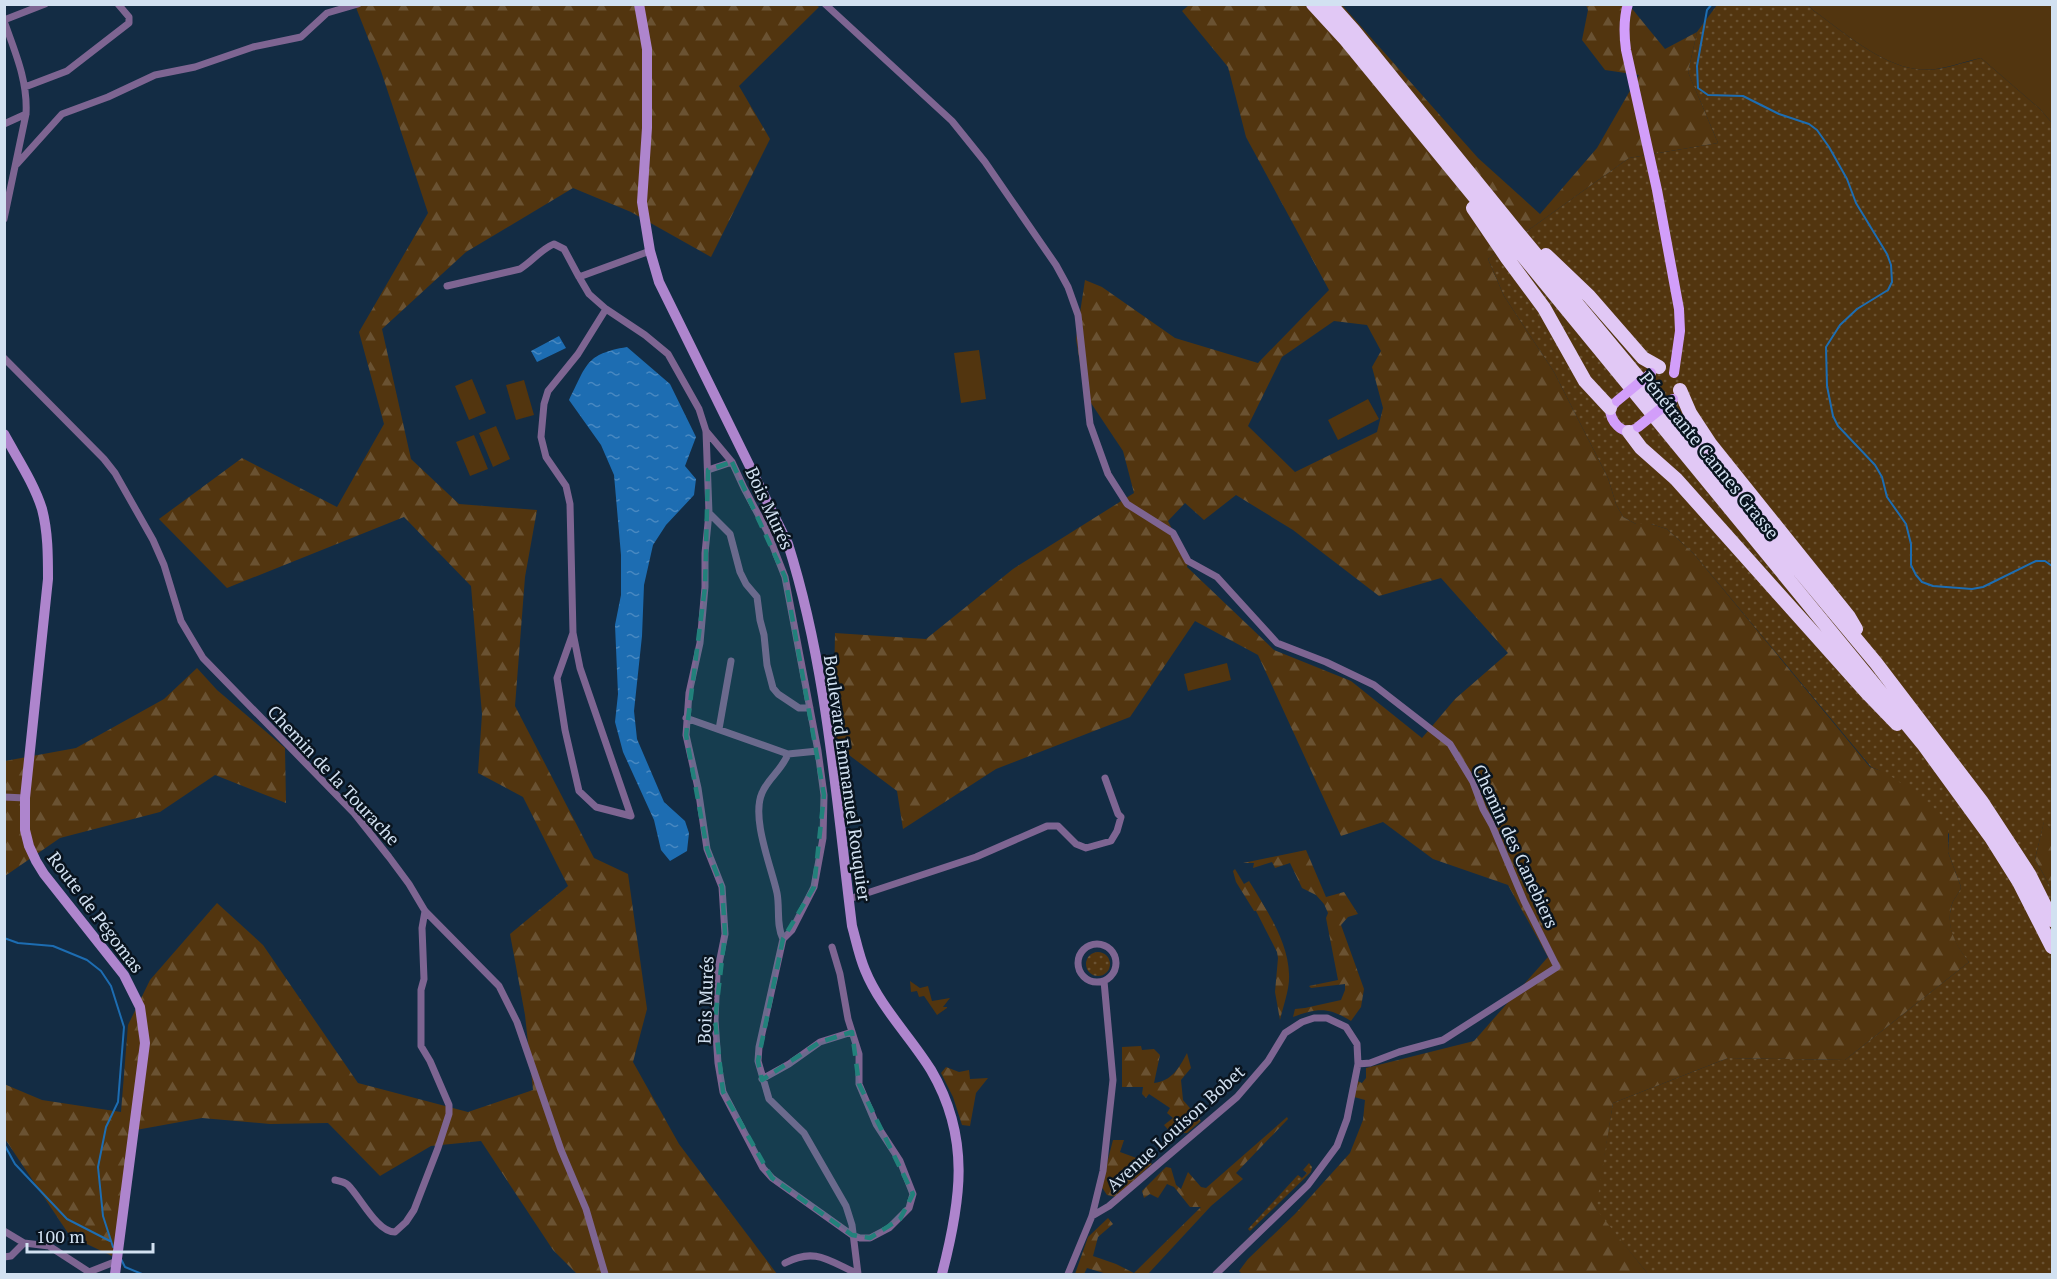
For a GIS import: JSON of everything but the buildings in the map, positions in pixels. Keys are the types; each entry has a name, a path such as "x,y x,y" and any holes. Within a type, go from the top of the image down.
{"highway":[{"name":"Pénétrante Cannes Grasse","path":"1313,4 1346,40 1923,744 1992,839 2019,882 2052,947"},
{"name":"Pénétrante Cannes Grasse","path":"1330,4 1876,663 1982,802 2029,874 2052,920"},
{"path":"1459,178 1473,208 1554,323 1585,381 1614,405"},
{"path":"1513,227 1589,296 1655,370"},
{"path":"1676,394 1711,445 1850,617 1876,663"},
{"path":"1633,430 1641,448 1676,479 1869,695 1894,721 1923,744"}],"main road":[{"path":"1628,4 1624,35 1626,50 1657,190 1679,309 1680,331 1674,373"},
{"path":"1668,367 1674,373 1678,379 1676,394 1633,430 1621,429 1610,416 1614,405 1655,370 1668,367"}],"street":[{"path":"4,219 26,114 25,87 5,25 45,4"},
{"path":"25,87 67,71 129,23 129,17 118,4"},
{"path":"17,164 62,114 108,97 155,75 195,67 253,47 301,37 327,13 358,4"},
{"name":"Boulevard Emmanuel Rouquier","path":"639,4 647,49 647,128 642,202 650,251 660,282 788,544 798,574 824,700 852,926 865,970 875,990 930,1068 947,1101 955,1130 960,1161 959,1192 942,1275"},
{"name":"Chemin des Canebiers","path":"825,4 952,121 992,171 1056,265 1068,287 1078,315 1090,424 1108,474 1127,504 1173,533 1188,561 1217,577 1277,643 1326,662 1374,685 1450,744 1473,782 1524,901 1557,967 1443,1040 1370,1063 1358,1064"},
{"path":"4,124 26,114"},
{"path":"4,180 14,176"},
{"name":"Bois Murés","path":"447,286 520,269 544,248 554,244 564,249 589,294 668,354 699,409 706,431 709,513 700,643 686,717 686,735 698,788 707,849 722,887 724,934 717,974 716,1020 718,1063 723,1092 763,1168 772,1178 852,1235"},
{"path":"579,277 650,251"},
{"path":"573,633 557,678 565,730 579,791 596,807 631,816 580,668 573,633 570,504 566,486 546,457 541,437 542,416 548,391 578,354 606,309"},
{"name":"Chemin de la Tourache","path":"4,358 116,473 153,540 164,565 181,621 203,658 373,835 409,884 425,912 499,986 508,1002 534,1069 561,1150 586,1209 605,1275"},
{"name":"Bois Murés","path":"706,431 732,462 767,531 785,577 818,751 824,795 823,838 814,887 792,930 783,939 759,1047 758,1061 769,1099 804,1133 846,1206 852,1225 858,1274 810,1254 798,1256 785,1263"},
{"name":"Route de Pégomas","path":"4,434 35,491 42,510 48,555 48,579 25,798 25,830 29,846 44,874 124,975 140,1007 144,1024 145,1043 115,1275"},
{"name":"Bois Murés","path":"708,470 732,462"},
{"path":"709,513 730,534 740,572 757,597 767,665 773,688 799,708 810,708"},
{"path":"719,729 731,661"},
{"path":"686,717 788,754 818,751"},
{"name":"Bois Murés","path":"783,939 780,933 777,896 760,827 758,808 762,791 784,765 788,754"},
{"path":"849,899 976,857 1047,826 1058,826 1076,844 1086,848 1111,841 1118,831 1121,817 1105,778"},
{"path":"4,797 25,798"},
{"path":"335,1180 346,1183 379,1223 389,1232 395,1232 414,1210 438,1148 449,1114 449,1105 421,1046 424,979 422,928 425,912"},
{"path":"1098,944 1113,952 1116,960 1115,969 1104,981 1087,980 1081,974 1078,958 1083,950 1090,946 1098,944"},
{"path":"832,947 859,1054 859,1084 872,1117 900,1161 913,1194 909,1208 889,1228 870,1238 852,1235"},
{"path":"1068,1275 1092,1216 1103,1171 1113,1080 1104,981"},
{"name":"Avenue Louison Bobet","path":"1092,1216 1109,1206 1237,1097 1268,1061 1284,1033 1314,1018 1327,1018 1346,1027 1358,1044 1358,1064 1347,1119 1337,1146 1308,1185 1216,1275"},
{"path":"762,1079 789,1064 820,1042 852,1032"},
{"path":"4,1231 24,1244 49,1246 90,1273 117,1261"},
{"path":"4,1257 10,1256 24,1244"}],"highlighted area":[{"path":"732,462 785,577 824,795 814,887 783,939 758,1061 762,1080 820,1042 852,1032 859,1084 913,1194 900,1219 870,1238 852,1235 772,1178 723,1092 715,1020 725,934 722,887 707,849 686,735 705,587 708,470"}],"green space":[{"path":"355,5 816,5 819,7 739,86 770,139 711,257 631,212 573,188 466,252 382,329 411,459 459,504 537,510 525,577 515,706 594,858 628,874 647,1009 633,1062 679,1144 777,1274 577,1274 553,1250 481,1141 431,1146 380,1176 328,1123 270,1124 202,1118 136,1130 112,1256 70,1236 5,1139 4,1084 42,1100 121,1112 128,1025 150,980 217,903 263,945 358,1083 468,1112 533,1090 525,1015 510,934 568,886 523,797 478,773 482,714 471,586 404,517 227,588 159,519 242,458 337,507 384,424 359,332 428,213 381,71"},
{"path":"1189,5 1342,5 1478,158 1540,214 1597,148 1639,75 1605,70 1582,40 1588,10 1586,5 1629,5 1665,49 1697,32 1688,72 1718,143 1629,158 1488,259 1504,296 1554,372 1608,478 1616,504 1623,517 1636,524 1651,524 1667,529 1694,554 1870,767 1885,772 1929,803 1940,814 1948,826 1948,852 1961,887 1950,912 1951,928 1956,942 1969,962 1845,1060 1728,1058 1613,1103 1596,1209 1648,1274 1242,1274 1239,1271 1350,1153 1363,1120 1365,1100 1354,1097 1355,1080 1362,1083 1366,1078 1366,1068 1474,1041 1548,957 1508,885 1433,859 1383,822 1341,836 1258,655 1195,621 1130,717 996,769 903,829 897,791 833,743 835,633 926,639 1013,569 1134,493 1123,451 1085,394 1076,339 1085,280 1102,287 1175,338 1258,363 1329,290 1246,137 1228,67 1182,11","holes":["1334,321 1367,325 1381,351 1372,367 1383,408 1377,432 1295,472 1248,426 1282,357","1236,495 1293,530 1379,596 1441,578 1508,653 1455,699 1422,738 1351,681 1274,650 1187,567 1188,561 1168,521 1185,503 1204,520"]},
{"path":"1717,5 1808,5 1875,54 1902,66 1916,69 1940,69 1981,58 2040,109 2052,123 2052,830 2044,822 2035,859 2052,890 2052,1274 1648,1274 1595,1209 1613,1103 1728,1058 1845,1060 1969,962 1959,949 1951,928 1950,912 1961,887 1948,852 1949,834 1904,787 1883,772 1871,767 1694,554 1667,529 1651,524 1636,524 1623,517 1616,504 1608,478 1554,372 1504,296 1488,259 1629,158 1718,143 1688,72 1697,32"},
{"path":"1808,5 2052,5 2052,123 2040,109 1981,58 1932,70 1902,66 1862,46"},
{"path":"979,350 986,399 961,403 954,353"},
{"path":"472,379 486,413 469,420 455,386"},
{"path":"524,380 534,415 516,420 506,385"},
{"path":"1368,399 1379,419 1338,440 1328,420"},
{"path":"496,426 510,459 493,467 479,433"},
{"path":"474,435 488,469 470,476 456,442"},
{"path":"1227,663 1231,680 1188,691 1184,674"},
{"path":"197,668 217,690 285,748 286,803 215,775 160,812 60,838 5,876 5,761 76,748 164,699"},
{"path":"2044,821 2052,830 2052,890 2035,859"},
{"path":"1306,850 1326,897 1344,892 1358,914 1348,917 1341,925 1364,989 1361,1007 1351,1021 1336,1013 1323,1010 1293,1017 1295,1009 1341,1000 1345,990 1345,984 1311,988 1309,986 1338,980 1326,918 1328,913 1316,895 1302,888 1290,863 1275,868 1272,862 1253,868 1254,863 1243,863"},
{"path":"1235,869 1244,884 1249,881 1275,926 1285,949 1289,980 1280,1020 1275,992 1277,952 1256,911 1236,882 1233,871"},
{"path":"1098,952 1107,955 1110,964 1107,973 1098,976 1089,973 1086,964 1089,955"},
{"path":"910,981 920,988 928,986 932,1001 950,998 943,1007 947,1008 937,1015 924,996 919,997 917,991 911,992"},
{"path":"1141,1046 1142,1050 1154,1049 1160,1055 1154,1083 1170,1077 1178,1069 1187,1053 1191,1068 1181,1080 1183,1100 1201,1121 1187,1133 1171,1133 1164,1125 1173,1118 1167,1113 1170,1108 1149,1094 1146,1098 1142,1094 1143,1087 1122,1087 1122,1047"},
{"path":"946,1067 959,1072 969,1070 970,1079 988,1078 976,1093 970,1126 962,1125 953,1097 941,1073"},
{"path":"1287,1117 1288,1119 1236,1173 1243,1179 1211,1206 1148,1274 1107,1274 1087,1268 1084,1274 1075,1274 1088,1237 1108,1218 1113,1224 1098,1237 1093,1256 1134,1273 1201,1207 1190,1207 1174,1187 1167,1184 1158,1198 1150,1194 1144,1198 1142,1191 1166,1167 1171,1168 1176,1185 1181,1189 1188,1172 1201,1187 1206,1188"},
{"path":"1113,1140 1124,1140 1120,1152 1142,1160 1144,1155 1152,1164 1116,1197 1107,1195 1101,1186"},
{"path":"1309,1163 1312,1167 1311,1172 1250,1231 1248,1229 1296,1177 1298,1175 1302,1178 1307,1173 1303,1170"}],"water":[{"path":"559,336 566,348 537,362 531,351"},
{"path":"627,347 670,384 696,437 685,466 696,479 694,495 666,525 653,545 644,585 642,636 634,711 637,739 664,802 685,821 689,833 687,851 670,861 661,850 654,820 623,752 615,722 618,694 615,625 621,595 621,555 614,475 601,445 569,400 589,363 603,353"}],"waterway":[{"path":"1712,4 1707,10 1697,66 1698,88 1708,95 1743,96 1779,114 1809,124 1817,130 1847,179 1856,203 1887,254 1891,265 1892,282 1888,290 1857,309 1840,325 1826,347 1827,386 1833,416 1838,426 1875,465 1882,477 1887,497 1906,524 1911,544 1911,565 1916,575 1922,582 1933,586 1972,589 1983,587 2036,561 2045,561 2052,566"},
{"path":"4,938 18,943 53,946 87,960 101,971 111,986 124,1027 118,1102 106,1127 98,1167 103,1216 113,1247"},
{"path":"4,1144 15,1164 67,1219 110,1241"},
{"path":"121,1259 125,1267 142,1274"}]}
